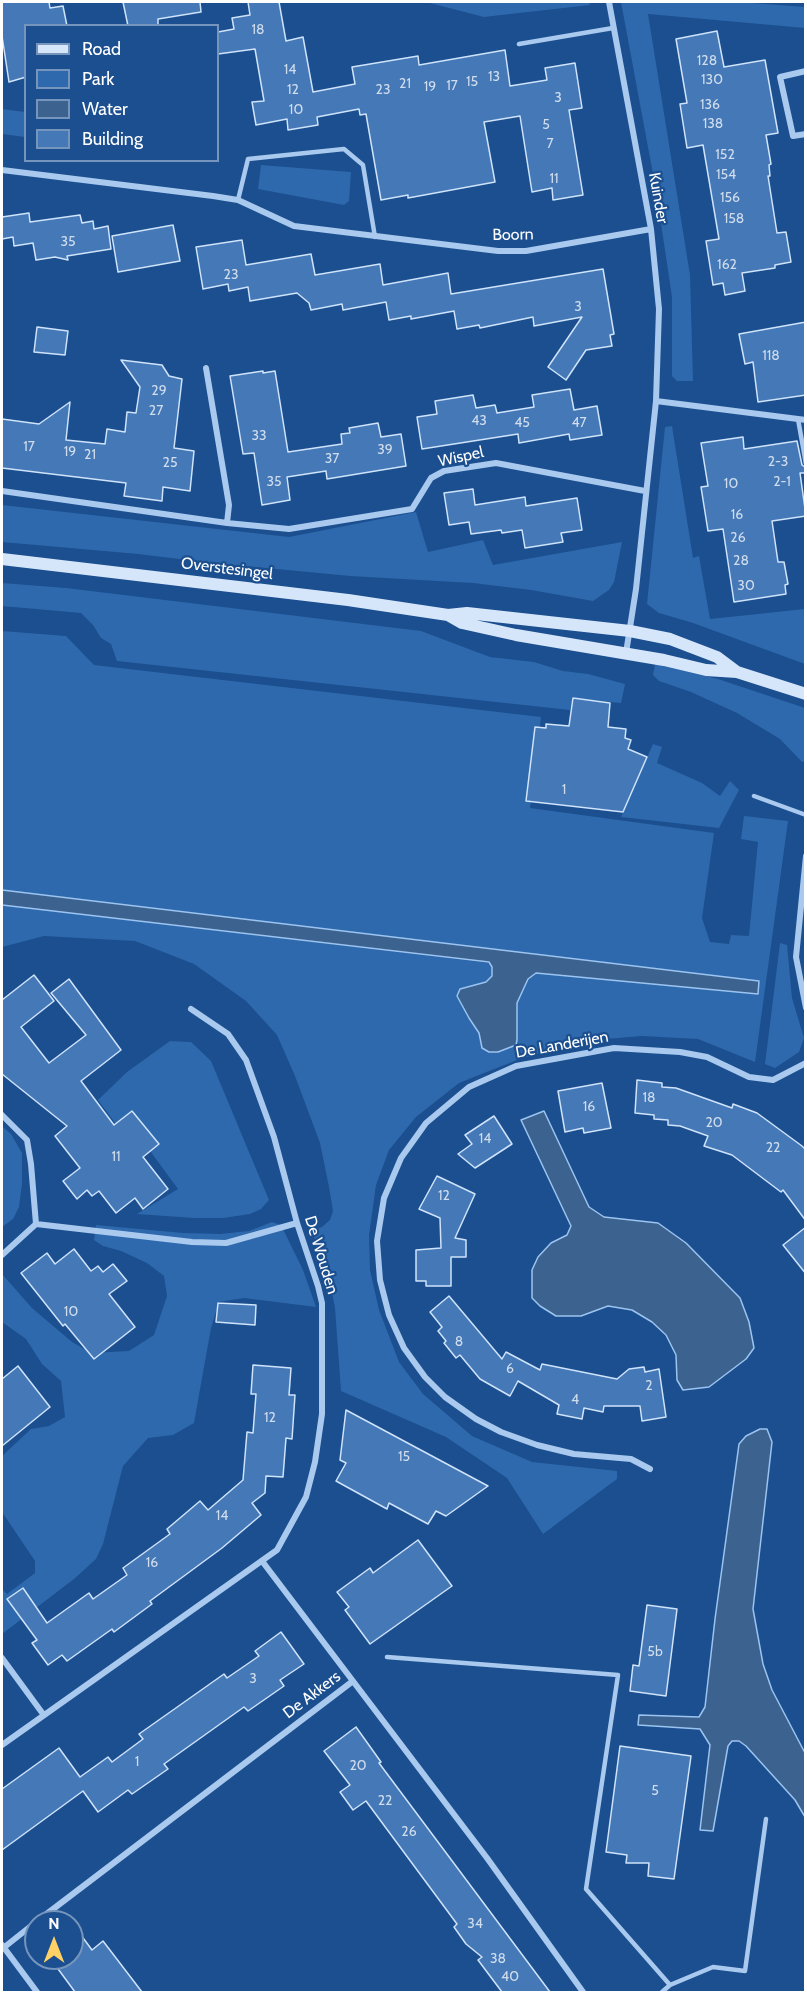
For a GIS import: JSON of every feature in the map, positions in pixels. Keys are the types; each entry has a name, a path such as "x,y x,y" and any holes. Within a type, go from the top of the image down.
{"street":[{"name":"Kuinder","path":"609,2 651,229 659,309 656,401 626,654"},
{"path":"806,71 780,77 793,136 806,134"},
{"name":"Boorn","path":"2,170 238,200 294,226 498,250 526,250 651,229"},
{"path":"206,368 229,505 227,524"},
{"path":"656,401 806,420"},
{"name":"Wispel","path":"2,491 227,524 289,529 412,509 431,478 444,471 496,463 645,491"},
{"name":"Overstesingel","path":"2,559 348,600 448,615 467,613 630,631 670,639 717,657 737,672"},
{"name":"Overstesingel","path":"448,615 462,623 516,635 706,670 737,672 806,694"},
{"path":"806,856 796,957 806,1008"},
{"name":"De Wouden","path":"2,1745 277,1550 306,1497 315,1462 322,1414 322,1303 274,1137 246,1060 228,1034 191,1009"},
{"name":"De Landerijen","path":"650,1468 631,1459 574,1454 537,1445 501,1432 476,1419 445,1397 425,1377 404,1348 389,1315 380,1280 377,1241 384,1198 400,1158 426,1124 469,1087 516,1066 614,1048 680,1052 707,1057 749,1077 773,1080 806,1063"},
{"path":"2,1115 27,1140 36,1224"},
{"path":"2,1256 36,1224 226,1244 297,1222"},
{"path":"262,1561 353,1681"},
{"path":"2,1658 43,1714"},
{"name":"De Akkers","path":"52,1910 353,1681 487,1858 583,1992"},
{"name":"De Akkers","path":"24,1931 2,1947 37,1992"}],"lane":[{"path":"519,44 613,28"},
{"path":"238,200 248,159 344,149 363,165 375,237"},
{"path":"798,419 806,464"},
{"path":"754,796 806,815"},
{"path":"387,1657 618,1675 586,1889 670,1985"},
{"path":"662,1992 670,1985 713,1967 745,1971 766,1819"}],"green space":[{"path":"426,2 589,2 590,5 484,17"},
{"path":"621,2 739,2 805,7 805,28 648,14 690,275 693,381 677,381 672,376 672,297 656,190"},
{"path":"2,109 24,112 24,137 2,134"},
{"path":"261,165 351,172 349,201 344,205 258,189"},
{"path":"672,426 693,558 699,556 710,619 805,609 805,664 659,613 647,604 665,427"},
{"path":"2,505 289,537 416,512 428,552 483,540 493,565 622,542 614,582 609,590 593,601 473,583 350,576 2,542"},
{"path":"2,583 66,588 421,631 490,657 534,662 563,671 588,674 625,684 621,703 573,698 570,710 117,661 111,644 101,638 93,625 81,613 2,606"},
{"path":"2,631 66,636 94,665 541,717 530,808 714,833 702,918 710,942 729,944 731,935 749,936 758,842 741,839 744,816 788,821 755,1062 698,1039 642,1036 582,1041 517,1060 459,1083 416,1117 389,1150 376,1185 369,1235 370,1270 379,1310 399,1362 423,1394 472,1436 532,1462 617,1471 617,1479 543,1534 507,1478 446,1437 341,1391 335,1308 331,1288 312,1231 322,1227 330,1220 333,1211 329,1187 320,1143 277,1035 246,1001 194,964 135,941 44,936 2,947 2,905 489,963 492,967 492,977 486,983 460,989 459,1001 479,1033 480,1042 516,1010 528,979 536,973 759,981 2,890"},
{"path":"655,664 718,679 805,708 805,761 802,762 780,739 737,713 691,692 659,681 653,675"},
{"path":"653,744 662,747 657,763 702,783 720,796 730,781 739,790 719,828 621,817"},
{"path":"780,943 787,945 792,998 804,1038 799,1052 775,1068 765,1064"},
{"path":"170,1041 191,1042 211,1061 269,1200 261,1209 250,1214 223,1218 137,1214 178,1189 134,1129 124,1135 98,1100 127,1072"},
{"path":"2,1126 11,1134 22,1153 22,1184 19,1207 13,1219 2,1227"},
{"path":"272,1222 281,1225 303,1270 316,1307 244,1298 219,1302 211,1328 194,1423 173,1435 148,1438 123,1466 103,1544 96,1559 74,1579 2,1634 2,1589 7,1594 35,1573 35,1561 2,1512 2,1456 31,1429 49,1426 65,1417 61,1381 42,1364 26,1339 2,1322 2,1274 32,1308 72,1342 91,1353 129,1351 154,1335 167,1296 164,1276 147,1263 121,1251 103,1246 94,1240 96,1225 220,1234 249,1231"}],"water":[{"path":"2,890 759,981 758,994 536,973 528,979 517,1003 516,1045 498,1052 489,1052 482,1048 479,1033 457,996 460,989 486,982 492,976 492,967 489,962 2,905"},
{"path":"544,1111 589,1207 604,1217 658,1223 686,1243 740,1298 749,1322 754,1348 746,1359 709,1387 683,1390 677,1380 676,1355 666,1335 652,1322 632,1310 608,1306 581,1316 556,1316 532,1298 532,1270 538,1257 551,1243 567,1235 571,1226 521,1120"},
{"path":"760,1429 767,1429 772,1442 753,1609 763,1664 772,1690 805,1753 805,1817 795,1800 746,1746 739,1741 732,1741 728,1746 713,1831 700,1830 710,1745 700,1729 638,1725 639,1715 699,1717 705,1707 739,1444 746,1436"}],"building":[{"path":"2,2 49,2 50,8 63,6 67,24 24,24 24,78 9,82 2,36"},
{"path":"123,2 200,2 201,12 158,19 158,24 128,24"},
{"path":"248,2 279,2 286,41 303,37 313,92 355,84 352,67 418,56 419,65 505,50 510,86 547,80 545,68 575,63 582,108 569,110 583,195 553,200 552,188 532,192 520,116 484,122 495,182 408,198 408,195 381,200 366,114 360,115 359,109 317,117 318,125 288,130 287,119 256,125 252,102 264,101 255,49 219,54 219,32 234,29 232,18 250,15"},
{"path":"717,31 724,67 765,60 778,133 766,135 771,164 769,165 770,176 768,176 777,233 786,232 791,262 775,265 775,268 742,273 745,291 725,295 723,283 713,285 706,241 719,239 703,145 687,148 680,104 687,103 676,39"},
{"path":"29,213 30,222 80,215 82,223 93,221 94,229 108,226 111,249 67,256 68,260 55,257 36,260 33,243 14,246 13,237 2,239 2,217"},
{"path":"173,225 180,261 118,272 112,236"},
{"path":"242,240 246,265 311,254 315,275 380,264 383,285 448,273 451,294 603,269 614,334 610,335 612,346 586,350 566,380 548,367 582,317 534,326 533,317 480,328 479,325 457,329 454,311 411,319 411,316 389,320 386,302 343,310 342,304 311,310 309,303 297,293 250,301 248,287 229,291 228,284 203,289 196,247"},
{"path":"806,322 806,395 758,402 753,362 745,364 739,334"},
{"path":"37,327 68,331 65,355 34,352"},
{"path":"121,360 162,365 169,376 182,379 174,448 194,451 190,491 163,487 162,501 124,496 126,483 2,468 2,419 39,424 70,402 66,440 105,444 107,429 125,432 127,412 136,413 140,387"},
{"path":"263,371 263,373 275,371 288,452 342,444 341,434 350,433 349,428 378,423 381,437 401,434 406,466 327,479 326,471 287,477 290,500 262,505 254,453 243,454 230,376"},
{"path":"570,389 574,410 597,406 602,435 570,440 569,434 519,443 518,434 422,449 417,417 437,414 435,401 473,395 476,408 495,405 497,413 534,407 532,395"},
{"path":"743,437 744,449 797,441 802,465 806,468 806,473 800,473 806,516 772,521 778,562 784,562 788,584 785,585 786,594 734,602 723,529 708,531 701,487 708,486 701,443"},
{"path":"473,489 475,505 525,497 526,506 577,498 582,530 561,533 563,542 525,548 522,530 471,534 469,522 449,525 444,493"},
{"path":"573,698 610,703 608,727 626,729 625,738 631,740 628,749 647,757 623,812 526,801 535,727 546,728 546,724 569,726"},
{"path":"34,975 54,1001 21,1027 49,1063 86,1035 51,993 69,979 121,1050 81,1081 114,1125 132,1111 159,1144 143,1157 168,1189 143,1209 135,1198 116,1213 99,1191 92,1196 87,1190 77,1199 63,1181 80,1168 55,1136 67,1126 2,1074 2,1000"},
{"path":"637,1080 662,1083 662,1087 676,1088 732,1108 733,1104 757,1113 802,1146 806,1150 806,1221 783,1190 781,1192 732,1155 704,1146 708,1136 680,1126 668,1125 668,1120 654,1119 654,1115 635,1113"},
{"path":"602,1083 611,1128 584,1133 583,1128 565,1132 558,1091"},
{"path":"494,1116 512,1144 475,1168 458,1154 472,1144 465,1135"},
{"path":"437,1176 475,1194 455,1238 466,1240 466,1257 451,1257 451,1286 426,1286 426,1281 416,1281 416,1250 441,1248 440,1218 419,1209"},
{"path":"806,1227 806,1274 783,1245"},
{"path":"74,1249 91,1271 98,1266 103,1272 113,1264 127,1281 109,1294 135,1327 94,1359 65,1324 63,1326 21,1273 47,1253 55,1264"},
{"path":"449,1296 502,1359 506,1352 540,1370 542,1364 617,1379 629,1369 644,1367 645,1372 659,1369 666,1417 642,1421 640,1406 604,1406 603,1412 584,1408 582,1419 557,1414 559,1405 518,1381 510,1396 480,1379 460,1355 456,1358 444,1343 446,1341 438,1331 442,1327 430,1312"},
{"path":"218,1303 256,1305 255,1325 216,1322"},
{"path":"253,1365 291,1368 289,1395 295,1395 292,1439 286,1438 283,1477 266,1476 265,1493 252,1503 261,1515 222,1548 150,1601 152,1604 114,1632 112,1629 67,1661 62,1655 48,1665 32,1643 37,1640 7,1599 23,1588 47,1623 89,1593 93,1599 127,1575 123,1568 170,1534 167,1529 200,1501 208,1510 243,1480 247,1432 253,1433 256,1394 251,1394"},
{"path":"18,1366 50,1407 2,1446 2,1379"},
{"path":"346,1410 488,1486 446,1516 436,1511 428,1524 389,1503 387,1509 336,1481 346,1463 340,1460"},
{"path":"418,1540 452,1586 370,1644 345,1610 349,1607 337,1592 370,1568 373,1573"},
{"path":"647,1605 677,1609 666,1696 630,1691 633,1665 639,1666"},
{"path":"281,1632 304,1664 280,1680 284,1686 248,1711 244,1707 164,1764 168,1769 132,1794 128,1790 98,1812 83,1791 2,1850 2,1789 59,1748 80,1777 108,1757 112,1762 143,1739 139,1734 224,1674 227,1678 259,1656 255,1651"},
{"path":"356,1727 381,1762 379,1763 550,1992 502,1992 478,1960 482,1957 466,1944 454,1927 457,1924 366,1801 353,1810 340,1792 350,1785 324,1751"},
{"path":"620,1746 691,1756 674,1879 648,1876 649,1863 626,1863 627,1855 606,1852"},
{"path":"84,1939 92,1950 103,1941 142,1992 75,1992 59,1970 84,1970"}]}
